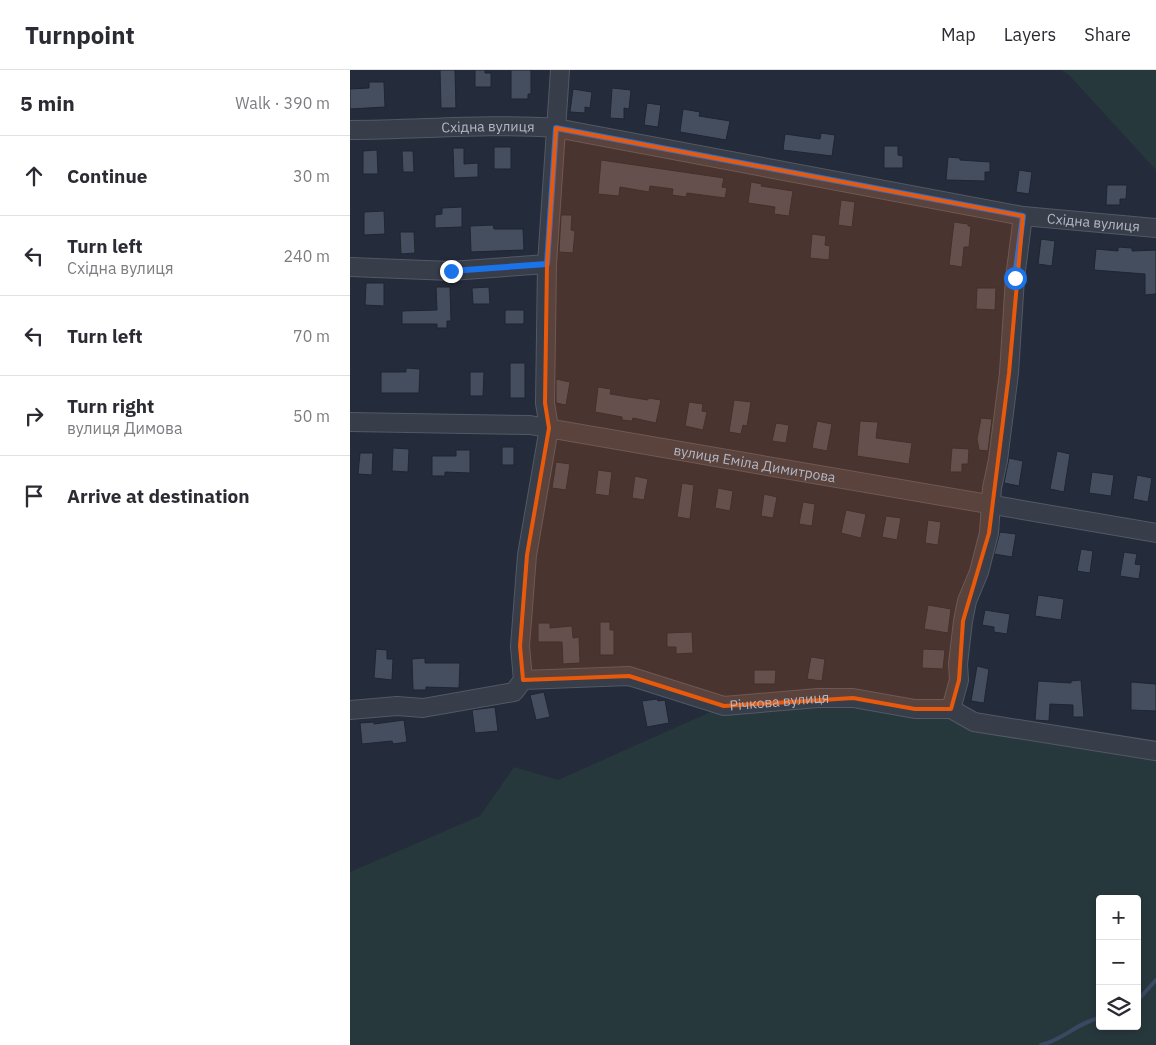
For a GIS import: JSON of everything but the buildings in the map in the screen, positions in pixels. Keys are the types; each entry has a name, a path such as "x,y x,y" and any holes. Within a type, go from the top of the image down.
{"street":[{"path":"350,710 397,706 423,708 483,698 514,692 524,680 520,646 527,555 548,428 545,403 547,264 560,70"},
{"name":"Східна вулиця","path":"350,130 527,126 556,128 1023,216 1156,228"},
{"path":"951,709 960,680 958,664 962,621 967,601 980,572 989,533 991,505 1010,373 1015,278 1023,216"},
{"path":"350,267 451,271 547,264"},
{"name":"вулиця Еміла Димитрова","path":"350,422 530,425 1156,533"},
{"name":"Річкова вулиця","path":"524,680 629,676 724,706 818,698 853,698 915,709 951,709 974,722 1156,751"}],"highlighted area":[{"path":"556,128 1023,216 1009,373 989,533 963,621 959,680 951,709 915,709 853,698 724,706 629,676 523,680 520,646 527,555 549,428 545,403 547,264"}],"shaded area":[{"path":"1061,70 1156,70 1156,170 1069,75"},
{"path":"819,701 929,714 1156,754 1156,1045 350,1045 350,872 480,816 514,767 558,780 724,706"}],"waterway":[{"path":"1141,997 1156,980"},
{"path":"1041,1045 1049,1043 1096,1019"}],"route":[{"path":"451,271 547,264 556,128 1023,216 1015,278"}]}
